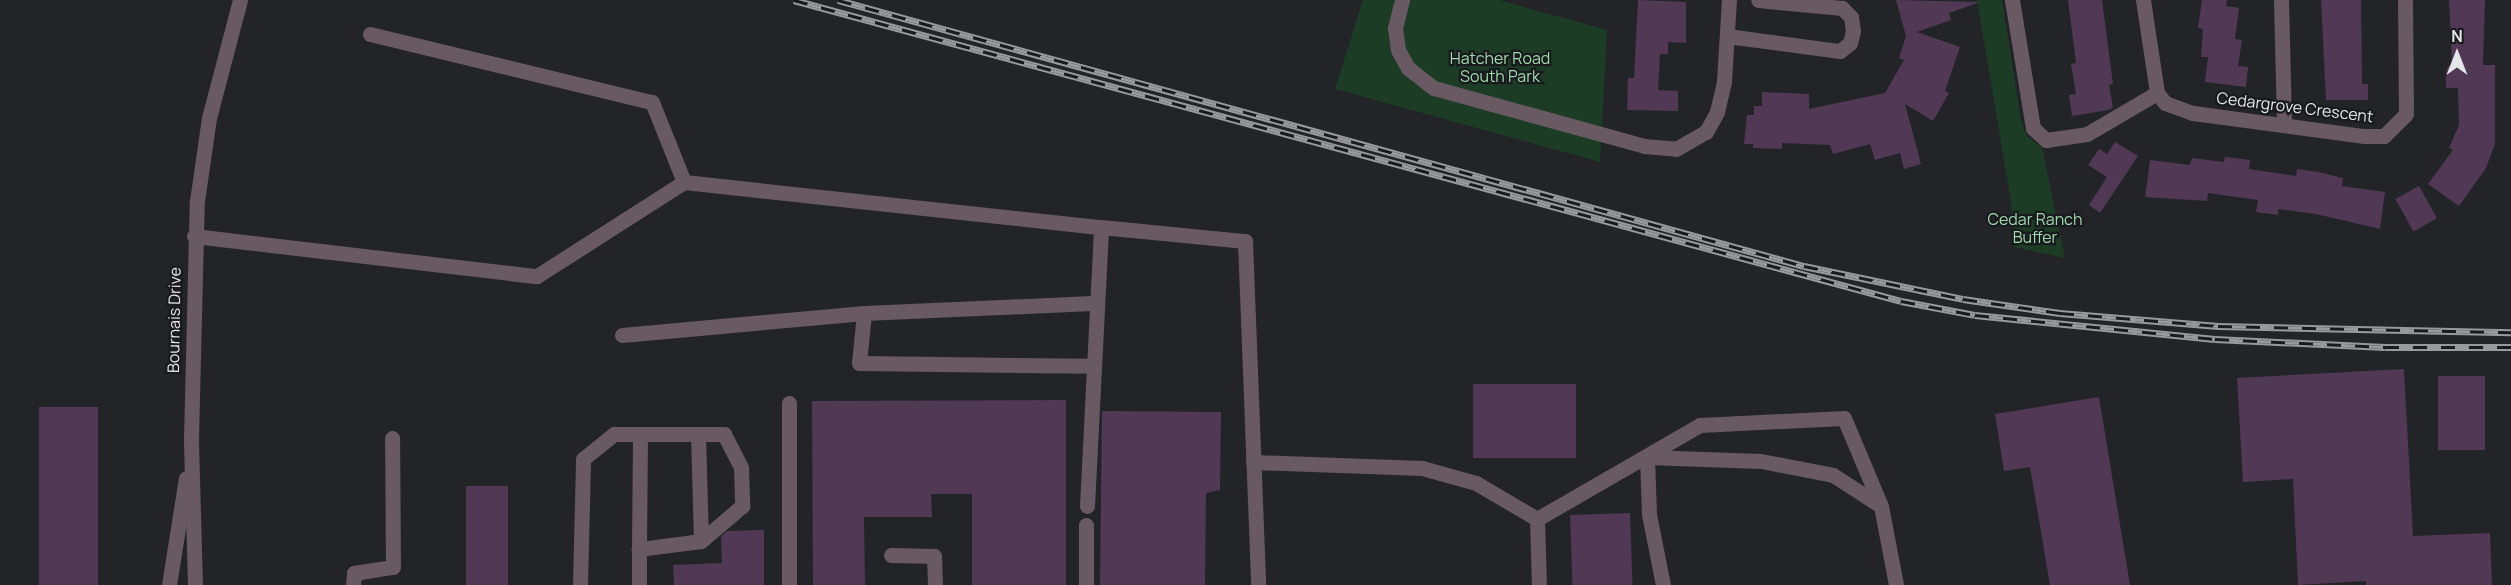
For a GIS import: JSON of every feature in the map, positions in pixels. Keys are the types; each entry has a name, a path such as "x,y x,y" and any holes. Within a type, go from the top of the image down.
{"street":[{"name":"Bournais Drive","path":"191,439 194,236 197,201 209,118 240,0"},
{"path":"1402,0 1395,28 1398,50 1408,68 1434,88 1644,147 1676,149 1706,132 1719,102 1729,0"},
{"path":"1727,36 1840,51 1850,43 1853,31 1851,17 1842,8 1758,0"},
{"path":"2012,0 2032,122 2046,140 2087,134 2157,93 2143,0"},
{"path":"2281,0 2284,124"},
{"name":"Cedargrove Crescent","path":"2157,93 2177,109 2364,136 2384,136 2403,121 2406,114 2405,0"},
{"path":"370,34 652,102 684,182"},
{"path":"194,236 537,276 684,182 1245,241 1258,585"},
{"path":"1087,506 1092,366 1101,227"},
{"path":"622,335 864,313 1097,303"},
{"path":"864,313 859,363 1092,366"},
{"path":"789,403 789,585"},
{"path":"1537,519 1700,426 1844,418 1881,506 1896,585"},
{"path":"580,585 583,459 614,434 724,434 741,468 742,506 700,541 639,549"},
{"path":"639,585 640,434"},
{"path":"698,434 700,541"},
{"path":"353,585 354,573 393,567 392,438"},
{"path":"169,585 191,439"},
{"path":"191,439 195,585"},
{"path":"1647,457 1761,461 1833,475 1881,506"},
{"path":"1647,457 1649,514 1663,585"},
{"path":"1253,462 1422,468 1476,483 1537,519"},
{"path":"1537,519 1539,585"},
{"path":"1086,525 1086,585"},
{"path":"891,555 934,556 935,585"}],"green space":[{"name":"Hatcher Road South Park","path":"1363,0 1499,0 1607,30 1600,162 1335,89"},
{"name":"Cedar Ranch Buffer","path":"1977,0 2002,0 2021,120 2027,136 2042,148 2065,258 2014,247 2011,202"}],"building":[{"path":"1638,0 1686,2 1686,43 1668,42 1668,54 1660,54 1658,90 1678,91 1678,111 1627,110 1628,78 1634,78"},
{"path":"1896,0 1980,2 1949,13 1951,20 1917,32 1960,47 1945,91 1949,93 1933,121 1905,104 1921,164 1904,169 1900,153 1875,160 1870,144 1833,154 1830,145 1782,143 1782,149 1753,148 1753,144 1744,144 1747,115 1754,115 1754,106 1762,106 1762,92 1809,94 1809,109 1885,93 1904,60 1899,58 1906,36"},
{"path":"2068,0 2102,0 2113,84 2109,85 2113,108 2108,110 2072,116 2069,95 2076,94 2071,64 2076,63"},
{"path":"2202,0 2227,0 2226,6 2239,8 2235,39 2242,40 2238,66 2248,67 2246,87 2205,82 2208,57 2201,57 2203,29 2198,28"},
{"path":"2321,0 2361,0 2362,84 2368,84 2368,100 2326,100"},
{"path":"2449,0 2485,0 2483,65 2495,65 2495,144 2486,168 2459,206 2428,184 2453,150 2449,148 2459,125 2458,88 2446,88 2446,73 2448,66 2452,66"},
{"path":"2115,142 2138,156 2100,213 2089,205 2107,177 2088,165 2099,149 2107,154"},
{"path":"2225,157 2250,160 2249,169 2296,176 2297,169 2318,172 2343,178 2342,186 2385,192 2380,229 2316,214 2278,209 2278,215 2256,212 2258,200 2208,193 2207,201 2145,197 2150,160 2190,165 2192,158 2224,162"},
{"path":"2419,186 2437,218 2413,231 2395,199"},
{"path":"2404,369 2413,536 2490,533 2492,585 2366,585 2366,581 2298,585 2293,479 2243,482 2237,378"},
{"path":"2438,376 2485,376 2485,450 2438,450"},
{"path":"1473,384 1576,384 1576,458 1473,458"},
{"path":"2099,397 2130,585 2050,585 2030,467 2004,471 1995,414"},
{"path":"1066,400 1066,585 972,585 972,494 931,494 932,517 864,517 865,585 813,585 812,401"},
{"path":"39,407 98,407 98,585 39,585"},
{"path":"1102,411 1221,412 1220,490 1206,493 1205,585 1100,585"},
{"path":"466,486 508,486 508,585 466,585"},
{"path":"1630,513 1633,585 1572,585 1570,515"},
{"path":"764,530 764,585 674,585 673,565 722,563 721,537 727,531"}],"railway":[{"path":"794,0 1901,301 1975,315 2215,339 2385,347 2511,347"},
{"path":"838,0 1804,266 1963,299 2060,313 2218,326 2511,332"}]}
